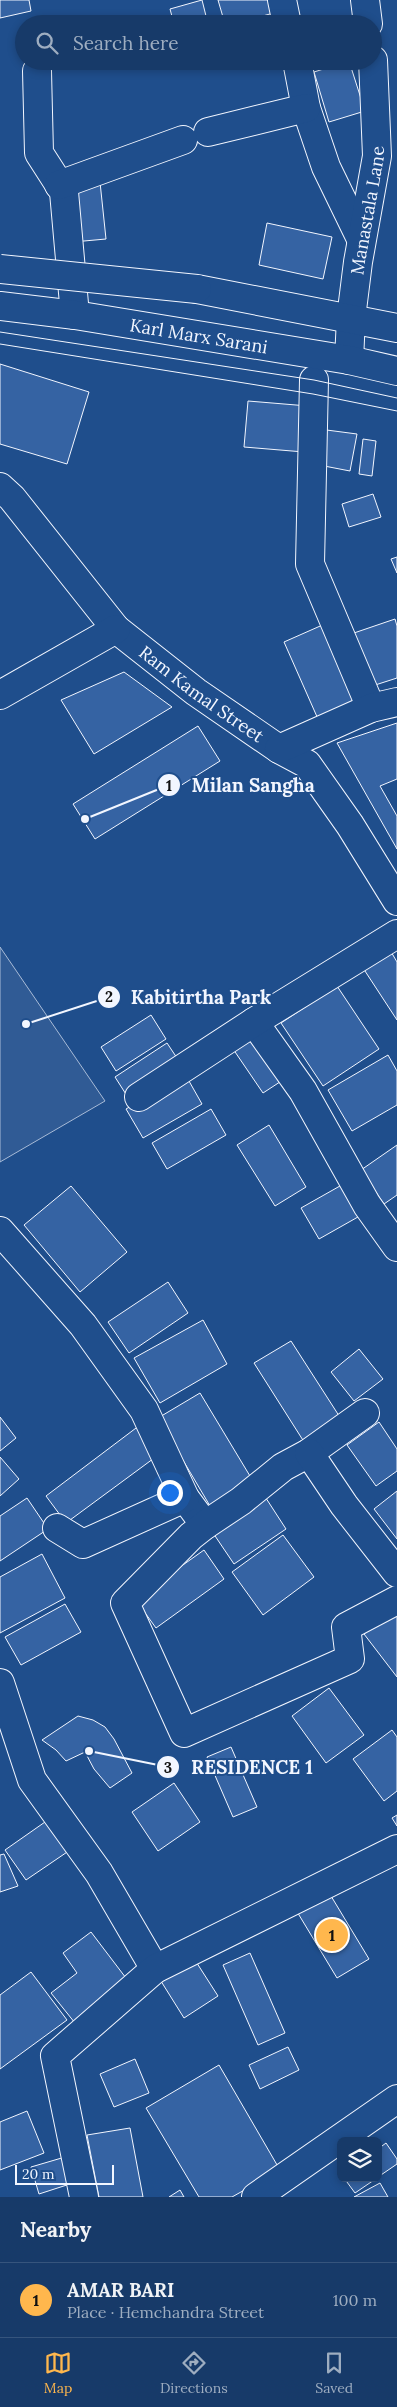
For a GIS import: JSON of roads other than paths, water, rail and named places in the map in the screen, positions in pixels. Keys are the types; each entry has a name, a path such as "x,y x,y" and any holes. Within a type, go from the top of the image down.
{"street":[{"path":"282,0 285,15"},
{"path":"365,0 367,15"},
{"path":"298,70 306,108 326,167 361,239"},
{"name":"Manastala Lane","path":"350,360 351,318 361,239 386,115 375,70"},
{"path":"37,71 39,153 64,192 75,315"},
{"path":"60,185 196,136 306,108"},
{"path":"0,270 197,289 397,328"},
{"name":"Karl Marx Sarani","path":"0,306 75,315 350,360 397,371"},
{"path":"314,380 310,564 371,708"},
{"name":"Ram Kamal Street","path":"0,487 12,498 116,629 196,692 279,749 307,764 350,824 397,901"},
{"path":"0,696 116,629"},
{"path":"279,749 371,708 397,702"},
{"path":"138,1097 254,1022 397,934"},
{"path":"254,1022 304,1091 368,1205 397,1248"},
{"path":"0,1231 83,1325 144,1410 185,1498 205,1525"},
{"path":"364,1413 309,1453 283,1467 242,1501 191,1536 125,1603 184,1733 350,1658 346,1627 397,1600"},
{"path":"309,1453 344,1505 397,1573"},
{"path":"58,1528 83,1544 185,1498"},
{"path":"0,1683 32,1780 99,1873 155,1969"},
{"path":"84,2197 55,2056 155,1969 397,1849"},
{"path":"256,2197 397,2099"}],"tram line":[{"path":"0,332 314,380 397,398"},
{"path":"0,344 313,394 397,411"}],"place":[{"name":"Milan Sangha","path":"85,819"},
{"name":"Kabitirtha Park","path":"26,1024"},
{"name":"RESIDENCE 1","path":"89,1751"},
{"name":"AMAR BARI","path":"332,1935"}]}
